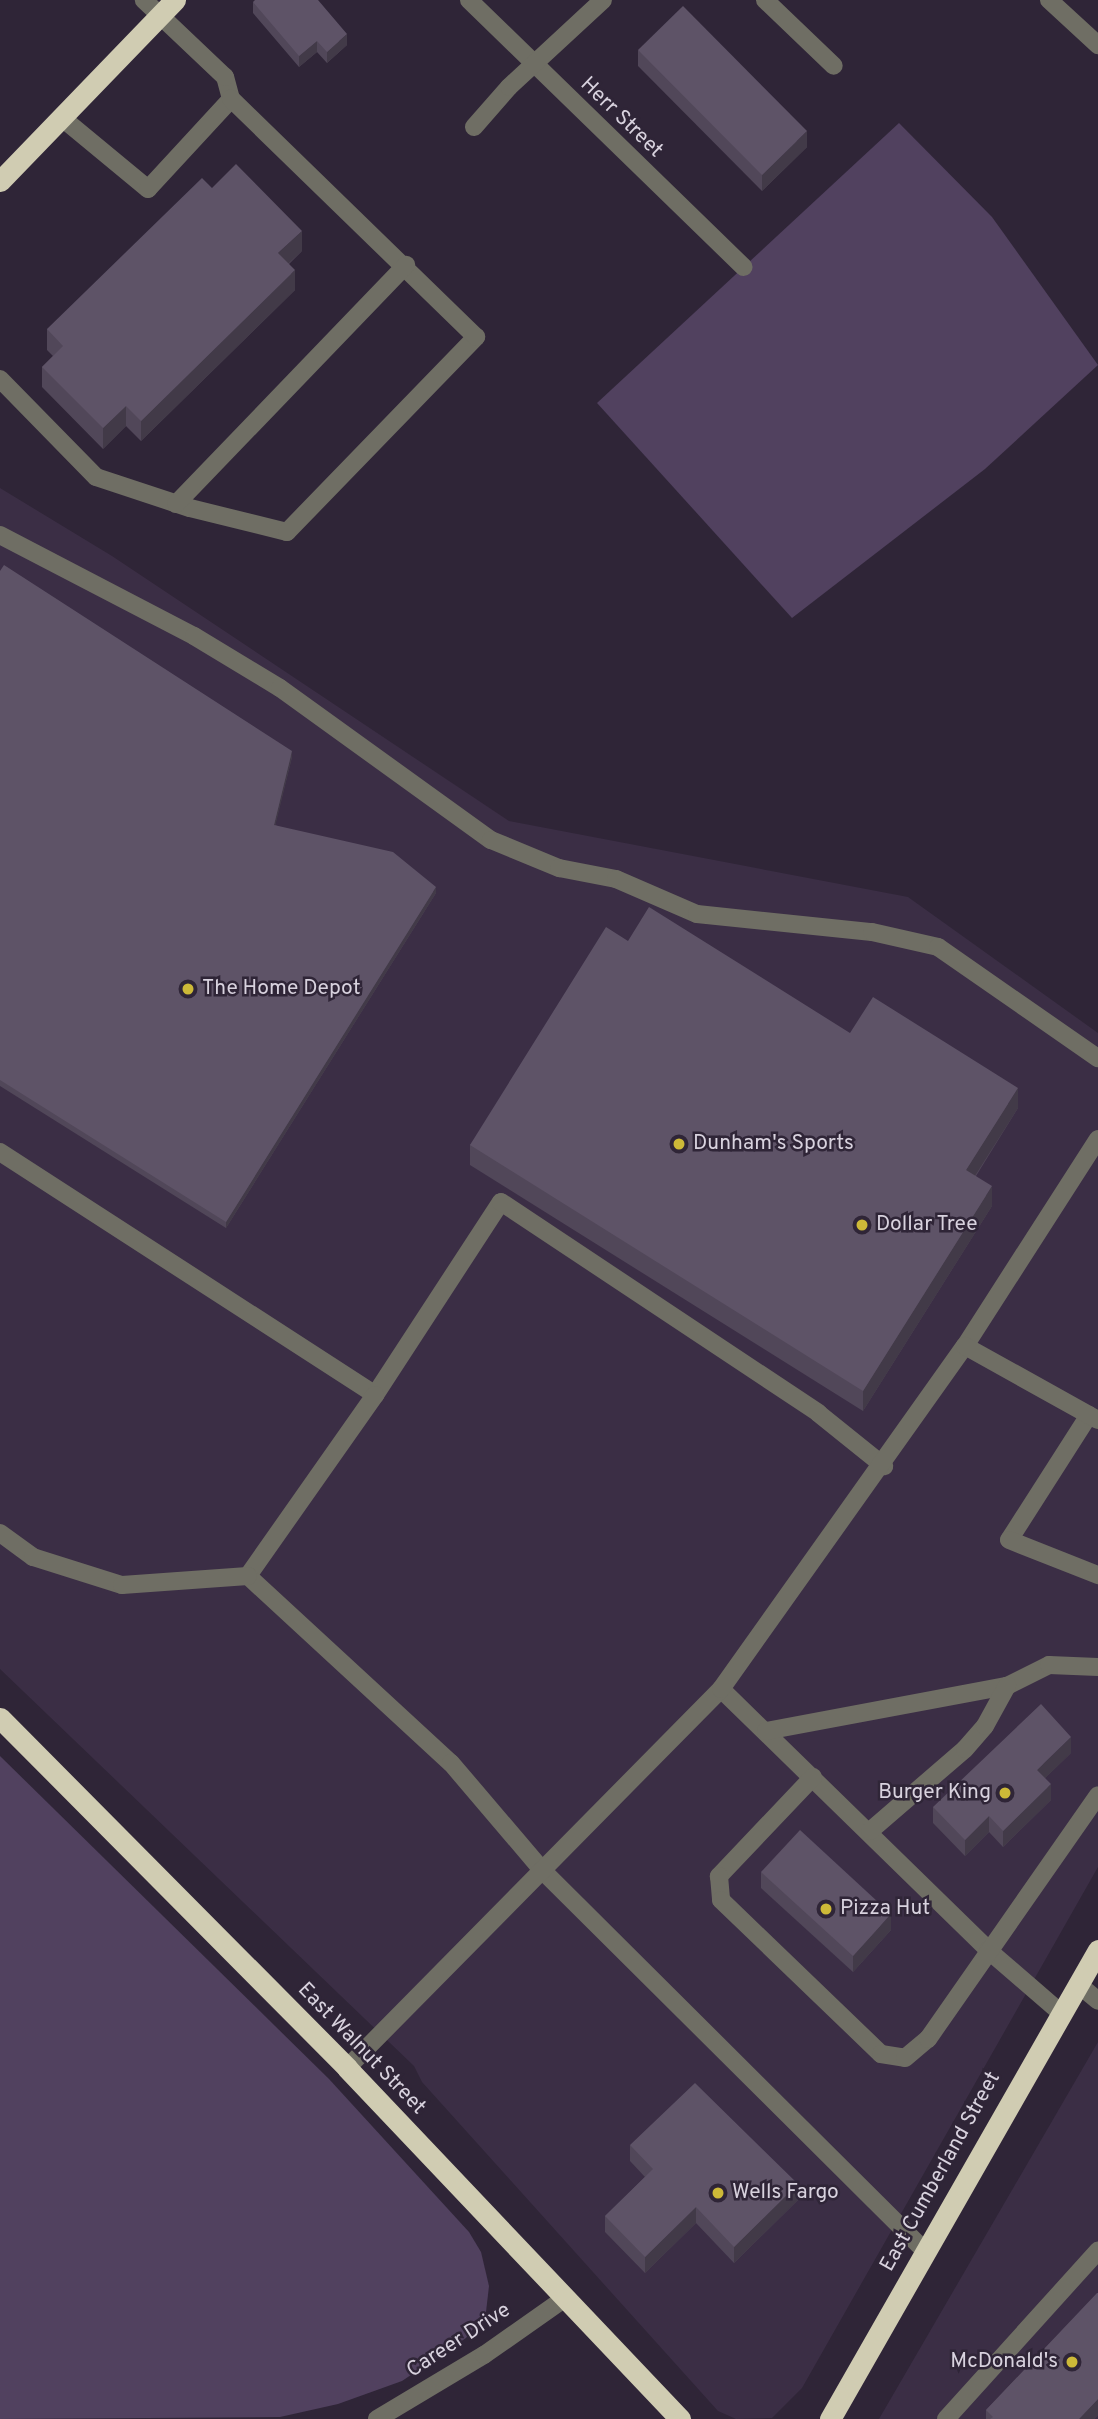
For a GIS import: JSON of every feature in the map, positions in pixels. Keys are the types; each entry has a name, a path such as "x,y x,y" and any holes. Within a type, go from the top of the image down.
{"highway":[{"path":"0,181 176,0"},
{"name":"East Walnut Street","path":"0,1718 347,2068 565,2298 625,2366 680,2419"},
{"name":"East Cumberland Street","path":"830,2419 1098,1950"},
{"path":"625,2366 658,2419"}],"street":[{"path":"0,379 96,477 176,504 287,532 476,337 406,265 232,99 225,77 144,0"},
{"name":"Herr Street","path":"469,0 744,267"},
{"path":"474,127 509,87 536,67 603,0"},
{"path":"765,0 834,66"},
{"path":"1049,0 1097,43"},
{"path":"61,117 148,190 232,99"},
{"path":"176,504 406,265"},
{"path":"0,535 194,636 280,688 491,840 559,868 616,879 697,914 872,932 938,947 1098,1058"},
{"path":"347,2068 721,1689 884,1466 1098,1139"},
{"path":"0,1152 375,1395"},
{"path":"248,1576 375,1395 501,1202 818,1413 884,1466"},
{"path":"965,1346 1093,1418 1009,1540 1098,1575"},
{"path":"0,1532 33,1557 121,1585 248,1576 451,1763 542,1870 925,2251"},
{"path":"766,1731 1007,1686 1049,1665 1098,1667"},
{"path":"870,1831 965,1749 985,1726 1007,1686"},
{"path":"721,1689 870,1831 988,1950 1061,2012"},
{"path":"813,1777 719,1876 721,1900 881,2054 905,2058 928,2039 1098,1795"},
{"path":"1078,1984 1098,2001"},
{"path":"946,2419 1098,2251"},
{"name":"Career Drive","path":"377,2419 484,2355 565,2298"}],"shaded area":[{"path":"899,123 992,217 1098,365 985,469 792,618 597,403"},
{"path":"0,488 112,556 509,821 908,897 1098,1033 1098,1867 802,2388 772,2418 736,2419 718,2411 422,2082 414,2066 0,1669"},
{"path":"0,1756 329,2079 469,2232 481,2252 489,2286 486,2312 466,2338 402,2381 338,2404 280,2417 0,2419"},
{"path":"1098,2042 1098,2419 879,2419"}],"building":[{"path":"318,0 347,34 327,52 317,41 299,56 253,2"},
{"path":"683,6 807,131 762,175 638,50"},
{"path":"236,164 302,231 278,253 295,270 141,421 126,406 103,428 42,367 63,346 47,329 202,178 212,188"},
{"name":"The Home Depot","path":"4,565 292,751 274,825 393,852 436,887 226,1222 0,1080 0,571"},
{"path":"649,907 850,1033 873,997 1018,1088 966,1170 992,1186 863,1391 470,1145 606,927 628,941"},
{"name":"Burger King","path":"1041,1704 1071,1737 1037,1770 1051,1784 1003,1831 989,1816 965,1840 933,1807"},
{"name":"Pizza Hut","path":"800,1830 891,1914 853,1956 761,1872"},
{"name":"Wells Fargo","path":"695,2083 798,2184 734,2247 696,2207 645,2257 605,2216 653,2169 630,2145"},
{"name":"McDonald's","path":"1097,2293 1098,2399 1079,2419 990,2419 993,2417 986,2410"}],"place":[{"name":"The Home Depot","path":"188,989"},
{"name":"Dunham's Sports","path":"679,1144"},
{"name":"Dollar Tree","path":"862,1225"},
{"name":"Burger King","path":"1005,1793"},
{"name":"Pizza Hut","path":"826,1909"},
{"name":"Wells Fargo","path":"718,2193"},
{"name":"McDonald's","path":"1072,2362"}]}
